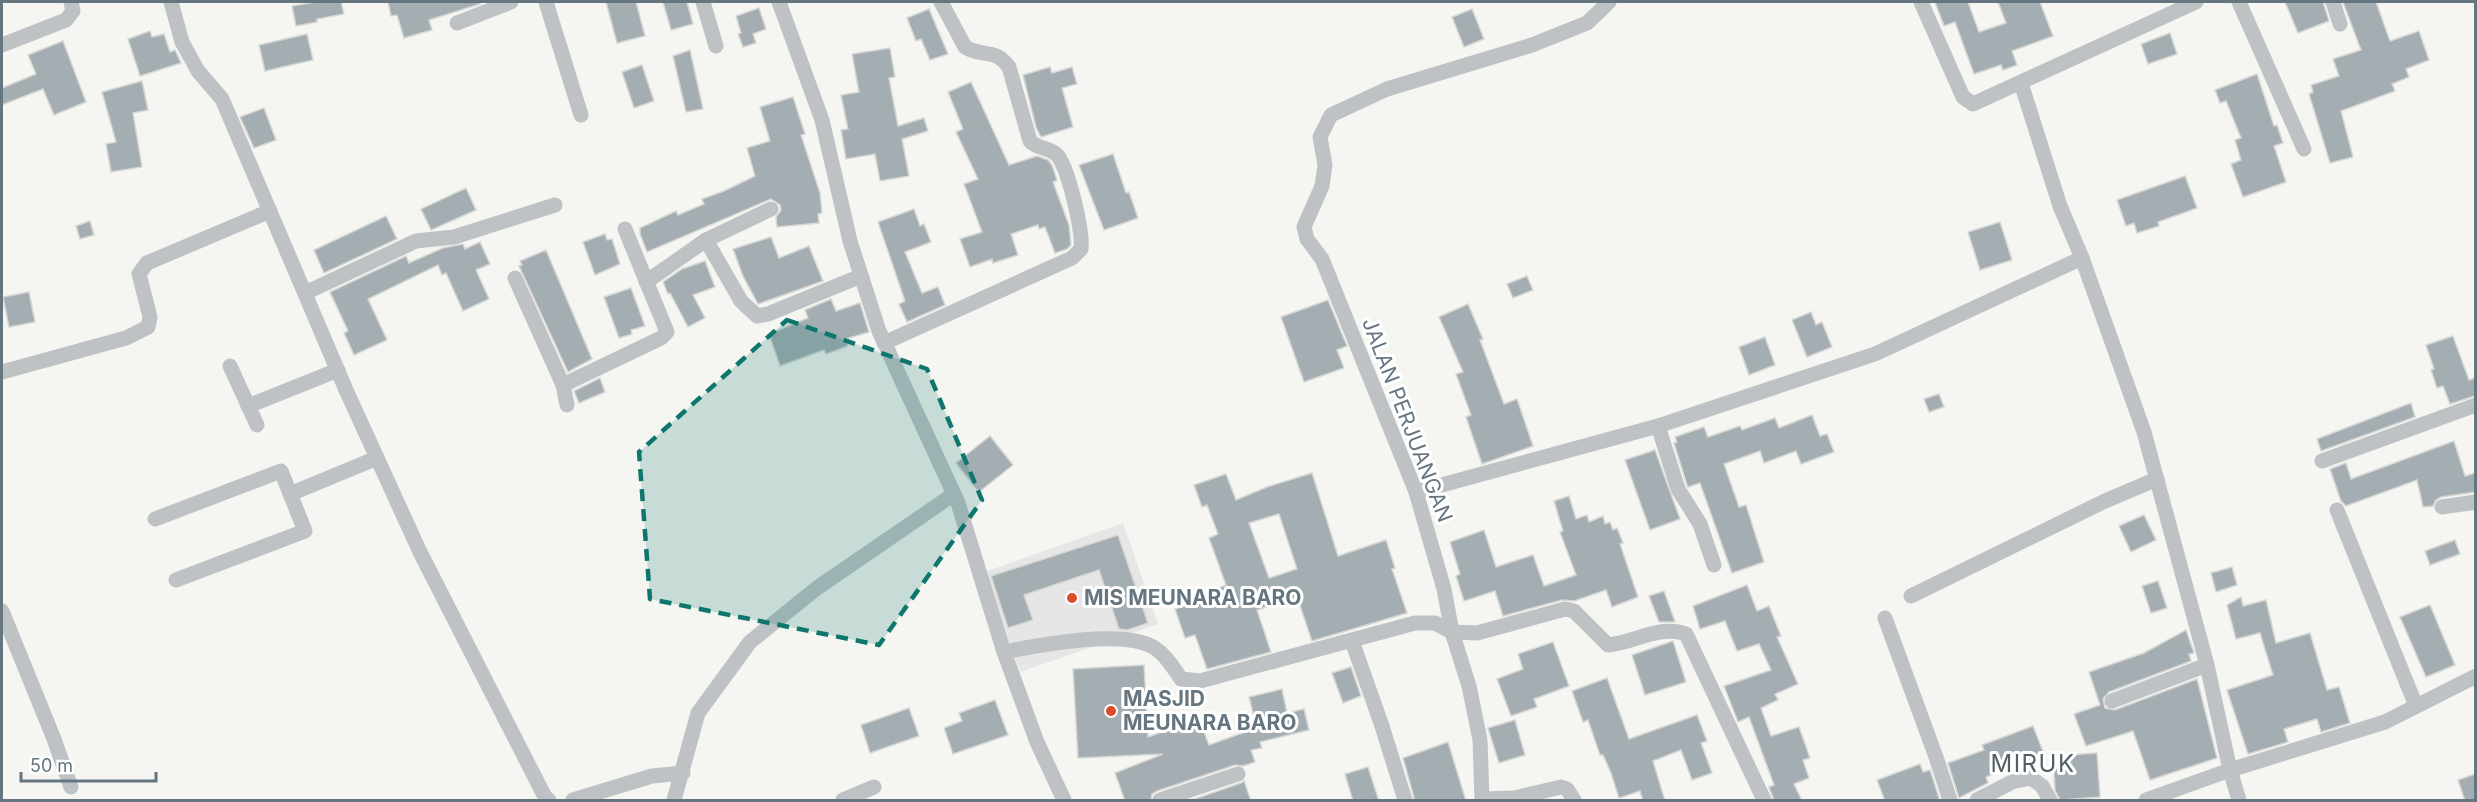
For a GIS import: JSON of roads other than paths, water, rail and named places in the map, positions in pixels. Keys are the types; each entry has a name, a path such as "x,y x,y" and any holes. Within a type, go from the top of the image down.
{"street":[{"path":"2,45 66,20 73,11 72,2"},
{"path":"171,2 182,42 198,71 222,99 338,370 420,552 549,801"},
{"path":"457,23 511,2"},
{"path":"546,2 581,115"},
{"path":"703,2 716,46"},
{"path":"779,2 822,120 850,241 884,343 956,499 1004,652 1037,742 1064,801"},
{"path":"884,343 1072,258 1081,249 1081,233 1063,162 1048,148 1034,145 1030,141 1009,67 1002,57 994,53 971,51 965,47 941,2"},
{"name":"JALAN PERJUANGAN","path":"1482,800 1480,740 1469,686 1452,632 1444,589 1416,492 1322,260 1307,239 1304,227 1322,186 1325,165 1320,137 1331,115 1387,89 1532,45 1576,28 1587,23 1609,2"},
{"path":"1921,2 1963,98 1973,104 2196,2"},
{"path":"2239,2 2304,149"},
{"path":"2333,2 2340,24"},
{"path":"2021,83 2060,206 2082,258 2144,432 2207,665 2239,801"},
{"path":"305,292 416,241 454,237 555,205"},
{"path":"646,282 706,240 771,208"},
{"path":"2,372 126,338 148,327 150,316 139,274 147,263 270,211"},
{"path":"563,385 661,338 667,332 625,229"},
{"path":"706,240 741,301 757,316 768,314 861,276"},
{"path":"1416,492 1658,426 1875,354 2082,258"},
{"path":"515,278 563,385 567,405"},
{"path":"230,366 257,425"},
{"path":"248,406 338,370"},
{"path":"2322,461 2475,405"},
{"path":"1658,426 1678,489 1700,524 1714,565"},
{"path":"290,494 377,458"},
{"path":"155,519 280,471 305,531 176,580"},
{"path":"1911,596 2105,501 2157,479"},
{"path":"674,801 698,714 750,642 817,588 956,499"},
{"path":"2442,507 2475,502"},
{"path":"2337,510 2416,706"},
{"path":"1004,652 1052,642 1100,639 1134,641 1151,646 1163,655 1181,679 1200,681 1415,623 1435,623 1452,632 1477,633 1565,609 1574,611 1608,645 1622,644 1660,631 1675,630 1686,634 1764,801"},
{"path":"2,611 54,739 70,786"},
{"path":"1885,618 1950,801"},
{"path":"1352,641 1405,801"},
{"path":"2112,701 2207,665"},
{"path":"2146,801 2230,770 2385,722 2475,676"},
{"path":"573,801 652,776 682,773"},
{"path":"1160,801 1238,774"},
{"path":"1977,801 2014,781 2031,778 2042,786 2050,801"},
{"path":"843,801 874,787"},
{"path":"1482,800 1514,798 1561,787 1567,789 1574,801"}],"place":[{"name":"MIS MEUNARA BARO","path":"1072,598"},
{"name":"MASJID MEUNARA BARO","path":"1111,711"}],"district":[{"name":"MIRUK","path":"2033,764"}]}
